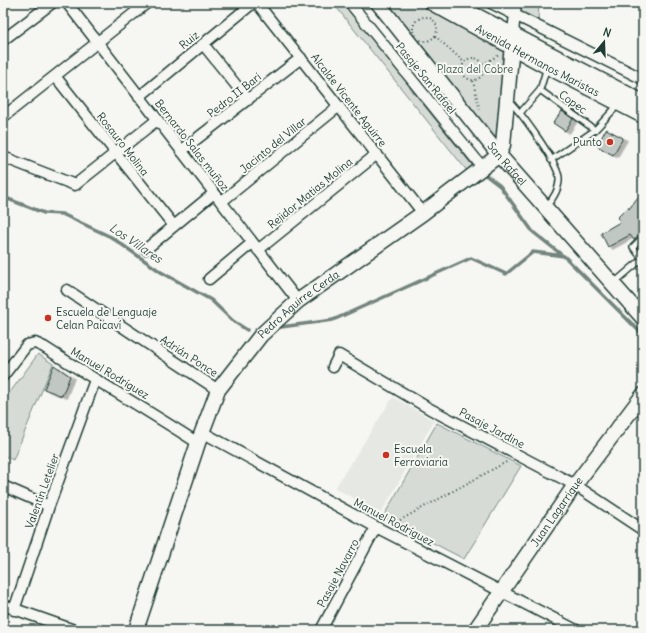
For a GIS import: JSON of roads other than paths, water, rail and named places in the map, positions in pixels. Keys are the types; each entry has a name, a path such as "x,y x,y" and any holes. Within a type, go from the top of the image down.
{"street":[{"path":"3,40 52,3"},
{"name":"Bernardo Salas muñoz","path":"67,3 298,301"},
{"path":"3,117 147,3"},
{"name":"Ruiz","path":"139,96 254,3"},
{"name":"Alcalde Vicente Aguirre","path":"257,3 423,212"},
{"name":"Pasaje San Rafael","path":"350,3 483,168"},
{"name":"San Rafael","path":"378,3 499,155 643,318"},
{"name":"Avenida Hermanos Maristas","path":"432,3 548,67 643,116"},
{"name":"Avenida Hermanos Maristas","path":"452,3 509,45 643,102"},
{"path":"491,3 515,17 643,79"},
{"path":"499,155 503,145 509,45 515,17 516,3"},
{"path":"203,44 248,100"},
{"name":"Pedro II Bari","path":"181,151 301,58"},
{"name":"Rosauro Molina","path":"55,76 174,226"},
{"name":"Jacinto del Villar","path":"221,202 339,106"},
{"path":"3,157 75,185 157,120"},
{"name":"Rejidor Matias Molina","path":"209,279 377,154"},
{"name":"Pedro Aguirre Cerda","path":"136,630 200,437 218,390 261,335 298,301 423,212 499,155"},
{"path":"146,249 214,193"},
{"name":"Adrián Ponce","path":"67,290 218,390"},
{"name":"Manuel Rodríguez","path":"3,376 28,345 35,343 44,347 95,380 200,437 380,528 576,630"},
{"name":"Pasaje Jardine","path":"333,367 339,355 430,409 575,485 643,530"},
{"name":"Valentín Letelier","path":"14,610 49,506 95,380"},
{"name":"Juan Lagarrigue","path":"475,630 575,485 643,395"},
{"path":"3,486 49,506"},
{"name":"Pasaje Navarro","path":"321,630 380,528"},
{"path":"3,605 74,630"}],"lane":[{"path":"521,112 540,90 548,67"},
{"name":"Copec","path":"540,90 595,130"},
{"path":"506,100 521,112 551,160 559,177 554,198 545,207"},
{"path":"551,160 595,130 619,103"},
{"path":"614,284 642,259 633,247 643,237"}],"waterway":[{"path":"411,87 476,168"},
{"path":"483,173 500,186 533,232 562,255"},
{"name":"Los Villares","path":"3,197 44,213 62,214 111,237 161,272 211,300 233,321 247,330"},
{"path":"281,327 333,320 471,258 506,274 533,252 564,256 643,335"}],"place":[{"name":"Punto","path":"610,142"},
{"name":"Escuela de Lenguaje Celan Paicaví","path":"48,318"},
{"name":"Escuela Ferroviaria","path":"386,455"}],"park label":[{"name":"Plaza del Cobre","path":"475,69"}]}
